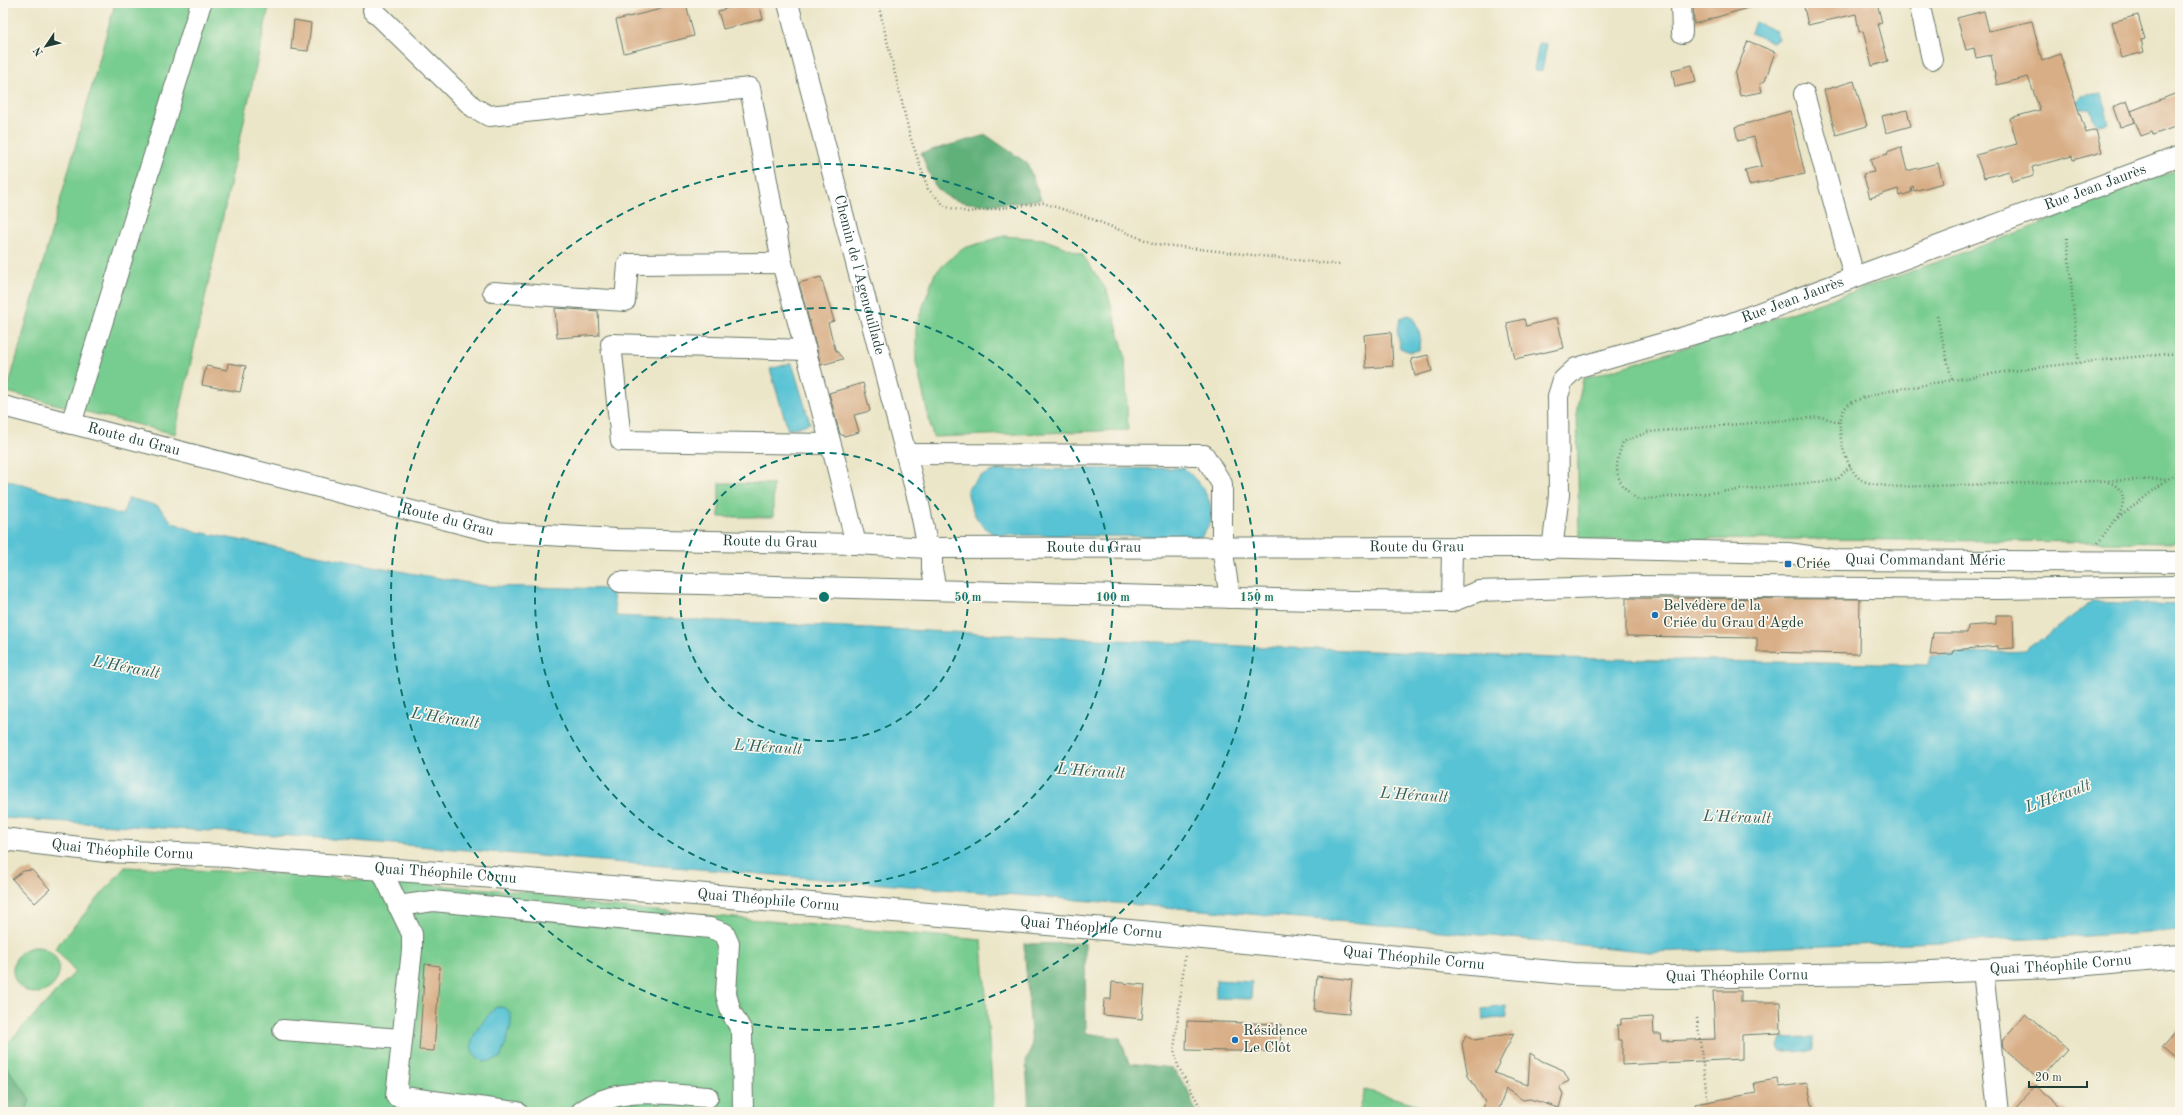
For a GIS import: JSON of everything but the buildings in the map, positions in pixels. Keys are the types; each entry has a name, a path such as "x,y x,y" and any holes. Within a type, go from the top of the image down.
{"main road":[{"name":"Quai Théophile Cornu","path":"3,839 106,851 229,856 1141,932 1573,974 1666,977 1983,970 2053,967 2180,956"}],"street":[{"path":"71,424 201,3"},
{"name":"Chemin de l'Agenouillade","path":"788,3 906,454 928,548 932,556 932,569 936,590"},
{"path":"1681,3 1682,34"},
{"path":"1919,3 1932,59"},
{"path":"373,10 473,107 489,116 750,88 782,263 806,350 829,444 837,466 856,544"},
{"path":"1804,94 1854,276"},
{"name":"Rue Jean Jaurès","path":"1552,549 1559,495 1558,396 1563,380 1576,368 1729,324 1854,276 2180,156"},
{"path":"493,292 625,301 628,264 782,263"},
{"path":"806,350 611,344 621,441 829,444"},
{"name":"Route du Grau","path":"3,406 494,532 616,540 856,544 928,548 1330,546 1552,549"},
{"path":"906,454 1204,456 1222,484 1222,547 1230,598"},
{"path":"1451,602 1452,548"},
{"name":"Quai Commandant Méric","path":"1552,549 1788,553 1837,560 2180,562"},
{"path":"620,582 1230,598 1451,602 1479,591 1630,586 2001,589 2180,586"},
{"path":"381,869 412,934 412,950 401,1039 396,1104 517,1112"},
{"path":"398,906 433,901 710,928 724,934 729,944 726,994 731,1012 742,1031 742,1112"},
{"path":"1983,970 1998,1112"},
{"path":"284,1030 401,1039"},
{"path":"581,1112 599,1100 631,1093 708,1097"}],"path":[{"path":"878,3 910,136 928,189 946,208 968,212 1043,203 1087,216 1155,244 1341,265"},
{"path":"2067,238 2078,361"},
{"path":"1937,316 1952,380"},
{"path":"2168,479 1892,487 1860,479 1850,466 1840,438 1839,422 1849,404 1869,396 1952,380 2078,361 2180,353"},
{"path":"1839,422 1822,417 1648,432 1623,442 1618,457 1616,476 1627,492 1638,500 1838,480 1850,466"},
{"path":"2094,562 2094,549 2101,537 2118,519 2180,470"},
{"path":"2106,481 2116,485 2121,491 2124,499 2118,519"},
{"path":"1188,937 1174,1050 1178,1066 1203,1112"},
{"path":"1697,1018 1709,1112"}],"green space":[{"path":"115,3 270,3 175,434 7,392"},
{"path":"986,135 1027,163 1041,199 1002,204 972,203 958,201 947,196 938,189 930,177 921,153"},
{"path":"2180,169 2180,543 1812,539 1579,540 1577,408 1583,379 1743,329 1903,274 2030,228 2158,176"},
{"path":"1004,236 1043,239 1082,254 1107,291 1125,356 1128,430 933,437 916,362 916,326 935,273 961,249"},
{"path":"719,483 773,484 773,517 719,517"},
{"path":"125,867 289,874 528,892 602,906 982,940 994,1112 26,1112 29,1099 3,1062 3,1048 75,972 55,948"},
{"path":"1085,943 1086,1033 1120,1038 1129,1063 1172,1068 1187,1088 1196,1112 1029,1112 1026,1060 1032,1047 1024,944"},
{"path":"36,947 49,951 55,957 59,970 55,983 49,989 36,993 23,989 17,983 13,970 17,957 23,951"},
{"path":"3,1062 30,1099 26,1112 3,1112"},
{"path":"1365,1090 1446,1112 1359,1112"}],"water":[{"path":"1755,22 1776,31 1778,39 1772,42 1751,33"},
{"path":"1539,43 1547,44 1542,71 1534,70"},
{"path":"2101,93 2109,123 2098,125 2094,121 2090,108 2081,108 2077,101 2081,96"},
{"path":"1408,315 1413,317 1420,335 1419,350 1410,352 1400,348 1397,328 1401,318"},
{"path":"792,363 810,423 788,430 770,369"},
{"path":"1184,468 1204,491 1208,498 1212,512 1208,527 1201,537 994,535 982,525 972,510 967,489 981,476 996,470"},
{"name":"L'Hérault","path":"3,479 122,515 129,498 158,506 173,523 198,532 415,574 486,586 612,589 616,616 1240,646 1556,658 1929,665 1930,655 2025,651 2092,602 2180,605 2180,930 2056,938 1651,952 1360,923 307,837 3,818"},
{"path":"1216,980 1252,982 1251,999 1216,998"},
{"path":"1506,1006 1507,1017 1483,1020 1482,1009"},
{"path":"497,1007 505,1008 510,1012 511,1026 501,1057 485,1061 474,1054 472,1041 479,1027"},
{"path":"1813,1037 1813,1051 1781,1052 1778,1047 1781,1038"}],"place":[{"name":"Criée","path":"1788,564"},
{"name":"Belvédère de la Criée du Grau d'Agde","path":"1655,615"},
{"name":"Résidence Le Clôt","path":"1235,1040"}]}
